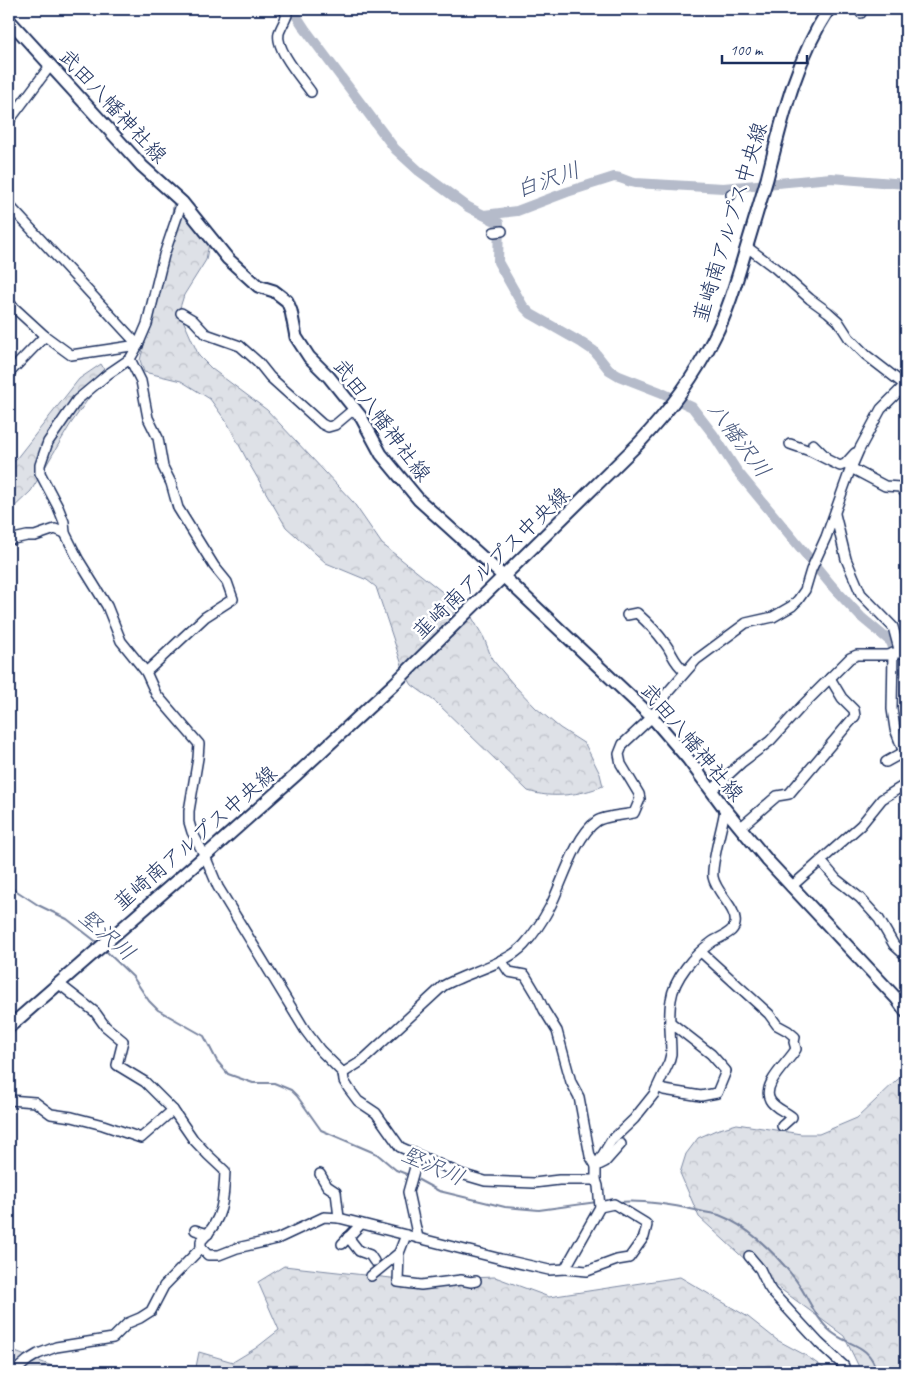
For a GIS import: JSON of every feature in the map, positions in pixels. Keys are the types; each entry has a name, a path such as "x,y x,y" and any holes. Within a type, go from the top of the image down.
{"main road":[{"name":"韮崎南アルプス中央線","path":"9,1027 296,775 394,684 639,443 663,416 694,372 714,338 727,309 763,192 788,97 815,30 830,9"},
{"name":"武田八幡神社線","path":"9,20 142,166 182,202 228,259 258,286 274,291 287,301 296,337 309,357 329,377 361,417 381,454 418,500 503,576 652,717 688,759 740,828 791,886 897,999 906,1012"}],"street":[{"path":"283,9 287,15 278,35 281,45 284,53 311,92"},
{"path":"9,121 50,66"},
{"path":"182,202 164,255 147,324 138,345 130,359 108,374 78,400 48,442 42,455 40,473 58,507 64,522 65,533 78,559 107,606 122,641 146,672 156,694 199,744 189,822 218,887 305,1030 320,1050 343,1073 344,1081 358,1101 376,1113 400,1147 461,1174 485,1181 534,1183 560,1180 597,1183"},
{"path":"9,205 138,345"},
{"path":"343,1073 362,1061 443,986 501,960 523,946 550,908 561,880 585,833 598,820 634,813 640,799 621,764 619,754 623,744 652,717 668,692 685,671 746,623 772,617 792,606 805,590 811,570 859,450 881,409 906,385 866,355 850,338 838,321 828,312 747,247"},
{"path":"9,303 45,336 71,355 138,345"},
{"path":"181,313 193,320 206,334 240,346 258,362 270,377 322,424 328,427 335,425 354,409"},
{"path":"9,374 45,336"},
{"path":"130,359 141,381 148,418 158,438 163,467 171,484 178,508 214,566 227,582 233,600 205,617 146,672"},
{"path":"790,444 810,451 840,466 845,464 859,450"},
{"path":"813,444 832,462"},
{"path":"851,468 885,486 900,487 906,494"},
{"path":"835,514 846,559 861,594 893,627 899,653 892,709 895,728 905,755 886,762"},
{"path":"9,540 35,536 55,530 65,533"},
{"path":"627,615 637,613 643,618 665,643 676,665 685,671"},
{"path":"711,791 741,763 770,741 850,658 857,655 899,653"},
{"path":"740,828 777,796 789,794 855,716 854,710 842,698 830,678"},
{"path":"791,886 861,825 882,799 906,784"},
{"path":"596,1166 611,1141 634,1119 658,1087 671,1054 670,1002 676,985 700,952 712,942 731,931 735,925 735,915 722,896 713,877 725,809"},
{"path":"820,860 836,879 860,898 879,919 894,945 906,956"},
{"path":"700,952 769,1014 777,1025 795,1037 796,1049 793,1055 775,1075 768,1090 769,1099 774,1105 792,1117 782,1126"},
{"path":"501,960 509,972 525,975 544,1010 558,1030 571,1082 579,1097 590,1156 596,1166 600,1207 565,1269"},
{"path":"14,1372 33,1357 56,1347 113,1338 128,1323 151,1311 164,1286 201,1248 201,1241 218,1219 224,1202 225,1171 194,1139 173,1110 145,1082 117,1065 123,1041 106,1026 95,1012 58,983"},
{"path":"658,1087 664,1090 707,1096 717,1093 726,1070 711,1054 670,1022"},
{"path":"9,1100 34,1102 51,1114 103,1125 141,1138 173,1110"},
{"path":"596,1166 605,1162 620,1144"},
{"path":"414,1152 414,1167 408,1192 418,1238"},
{"path":"320,1174 327,1186 336,1192 338,1218"},
{"path":"201,1248 208,1255 219,1255 237,1248 277,1239 324,1217 338,1218 549,1270 587,1271 617,1260 629,1258 644,1236 645,1222 614,1204 600,1207"},
{"path":"361,1224 347,1243 370,1255 374,1261"},
{"path":"195,1230 208,1234"},
{"path":"406,1235 399,1253 398,1282 421,1285 461,1280 476,1281"},
{"path":"371,1276 399,1253"},
{"path":"749,1256 760,1269 768,1286 819,1343 844,1366"}],"green space":[{"path":"175,195 209,243 206,260 184,295 179,311 199,356 212,369 267,410 353,502 382,544 470,614 484,638 492,659 513,684 536,708 560,728 585,744 600,774 603,786 585,792 566,795 546,795 528,791 437,703 412,685 405,674 376,587 367,580 326,563 286,527 228,424 210,399 181,381 144,372 140,360 159,289"},
{"path":"101,364 104,369 92,381 93,392 70,425 31,491 9,512 9,468 79,379"},
{"path":"906,1074 906,1372 195,1372 199,1352 233,1362 256,1348 279,1330 258,1282 284,1266 409,1280 495,1277 549,1297 680,1277 748,1317 777,1340 805,1355 825,1369 837,1371 859,1367 844,1336 763,1276 699,1217 680,1173 686,1154 698,1138 716,1130 737,1124 801,1134 819,1134 857,1118 897,1080"},
{"path":"10,1350 52,1366 59,1372 9,1372"}],"waterway":[{"name":"八幡沢川","path":"292,9 395,149 419,171 468,207 499,223 498,262 523,306 531,314 594,351 609,370 619,376 692,407 713,434 737,471 832,586 861,617 891,642 897,658 897,674"},
{"name":"白沢川","path":"484,215 517,211 614,177 635,183 723,188 831,178 906,184"},
{"name":"八幡沢川","path":"899,725 906,745"},
{"name":"堅沢川","path":"9,886 38,905 67,919 98,943"},
{"name":"堅沢川","path":"105,950 133,977 149,1001 158,1010 204,1036 217,1061 228,1074 253,1083 274,1083 291,1090 321,1130 377,1154 396,1170 409,1175"},
{"name":"堅沢川","path":"415,1178 439,1191 505,1207 539,1210 597,1202"},
{"name":"堅沢川","path":"617,1202 649,1202 679,1207 719,1215 739,1225 759,1240 785,1266 797,1281 822,1323 835,1335 863,1350 873,1362 877,1372"}]}
